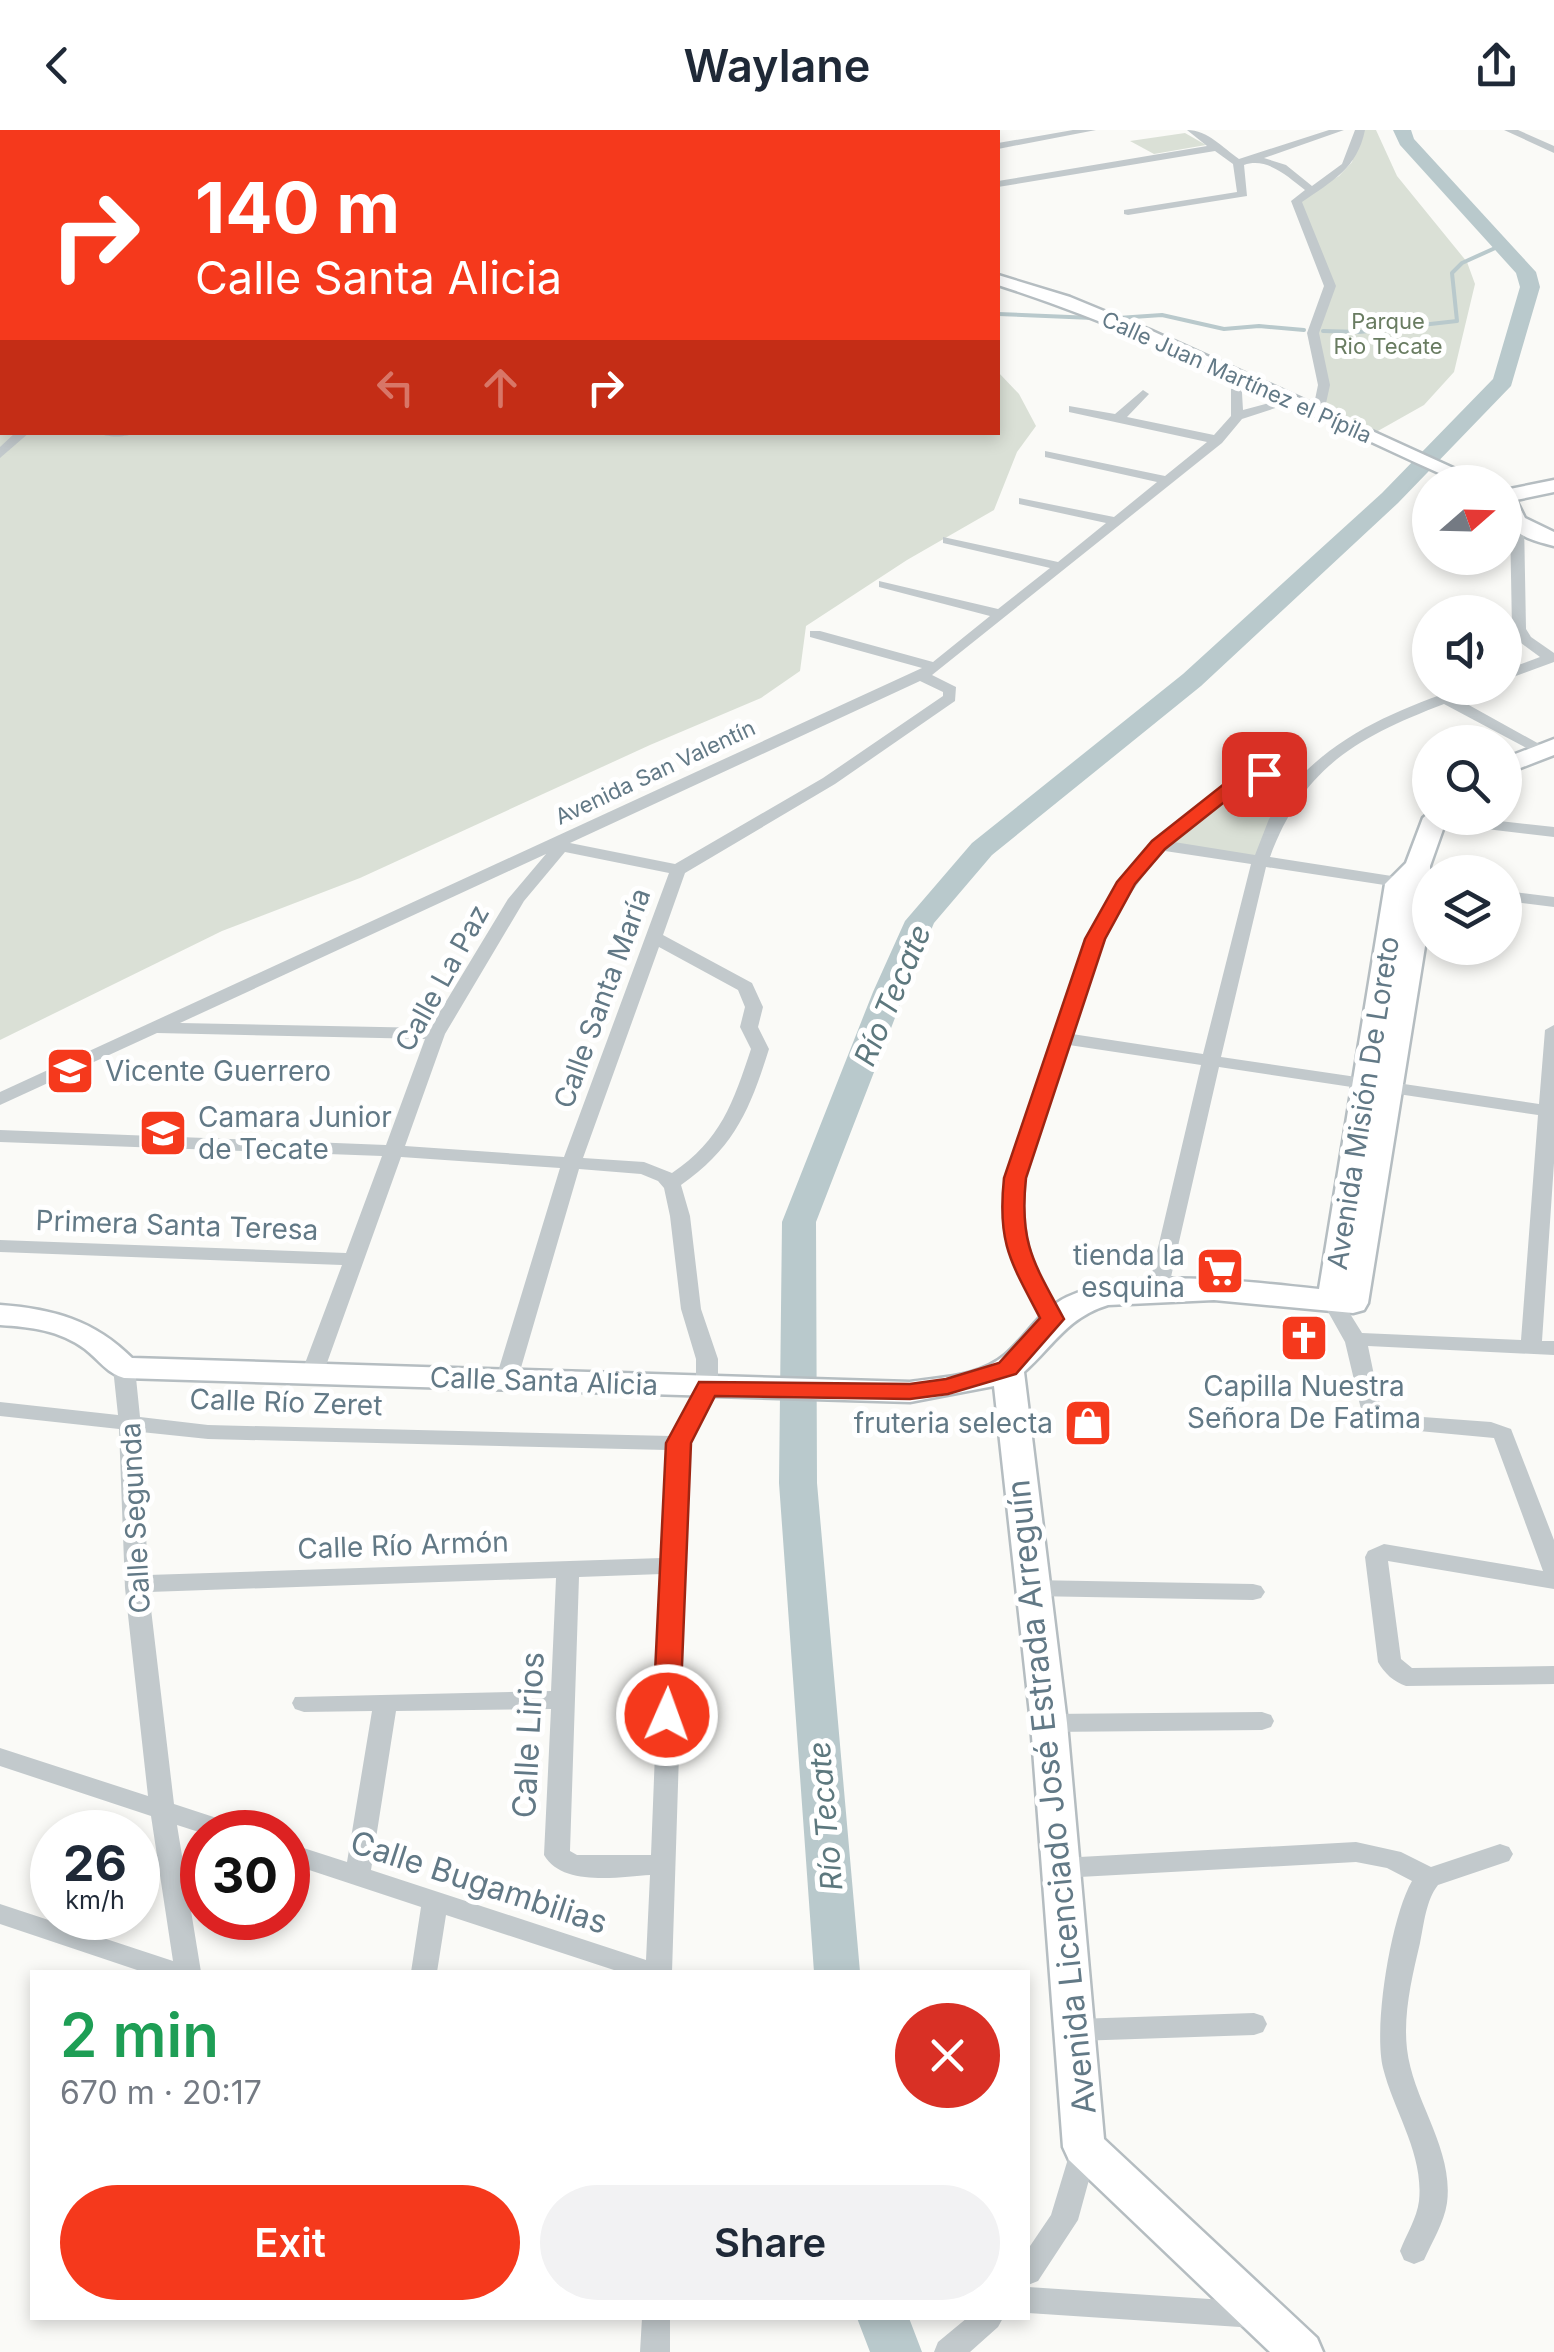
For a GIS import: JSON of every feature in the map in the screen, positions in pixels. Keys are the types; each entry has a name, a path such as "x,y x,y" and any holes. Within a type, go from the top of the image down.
{"street":[{"path":"1000,146 1091,130"},
{"path":"1128,212 1242,194 1238,163 1192,130"},
{"path":"1238,163 1339,130"},
{"path":"1318,414 1324,385 1313,333 1330,286 1296,205 1311,190 1346,169 1357,148 1360,130"},
{"path":"1509,130 1554,150"},
{"path":"1000,184 1220,147"},
{"path":"1254,158 1282,166 1311,190"},
{"name":"Calle Juan Martínez el Pípila","path":"1000,281 1064,301 1436,465"},
{"path":"1234,376 1236,416 1291,402"},
{"path":"1118,419 1143,394"},
{"path":"1072,409 1216,440"},
{"name":"Avenida San Valentín","path":"0,1099 920,675 1216,440 1236,416"},
{"path":"0,454 21,435"},
{"path":"1050,454 1166,480"},
{"path":"1522,494 1550,490"},
{"path":"1024,501 1114,520"},
{"path":"1522,524 1554,540"},
{"path":"948,540 1058,566"},
{"path":"1518,575 1520,628 1526,640 1553,658"},
{"path":"884,584 999,614"},
{"path":"815,634 936,666"},
{"path":"1522,670 1553,658"},
{"name":"Calle Santa María","path":"507,1378 571,1164 678,870 829,782 950,698 950,690 920,675"},
{"path":"1158,1290 1254,876 1280,813 1302,781 1362,735 1429,705"},
{"path":"1459,705 1548,748"},
{"path":"1522,759 1548,748"},
{"path":"1052,1319 1016,1251 1012,1205 1015,1178 1060,1038 1108,910 1126,882 1159,845 1248,778 1281,776 1302,781"},
{"path":"1522,828 1554,832"},
{"path":"557,845 678,870"},
{"name":"Calle La Paz","path":"312,1374 436,1034 517,899 557,845"},
{"path":"1159,845 1261,863 1412,880"},
{"path":"1522,898 1554,902"},
{"name":"Avenida Misión De Loreto","path":"1344,1307 1412,908"},
{"path":"654,937 746,987 754,1007 749,1027 760,1049 736,1122 692,1170 670,1184"},
{"path":"153,1028 436,1034"},
{"path":"1531,1346 1554,1030"},
{"path":"1060,1038 1550,1111"},
{"path":"0,1136 392,1151 654,1170 670,1184 680,1216 691,1309 707,1359 708,1388 678,1443 659,1970"},
{"name":"Primera Santa Teresa","path":"0,1246 351,1259"},
{"path":"1008,1368 1052,1319 1096,1298 1158,1290 1344,1307 1356,1339 1373,1420 1503,1434 1554,1570"},
{"path":"0,1315 72,1325 99,1342 124,1368"},
{"path":"1356,1339 1554,1348"},
{"name":"Calle Santa Alicia","path":"124,1368 910,1392 948,1386 1008,1368"},
{"name":"Calle Segunda","path":"124,1368 131,1422 137,1584 160,1809"},
{"name":"Avenida Licenciado José Estrada Arreguín","path":"1008,1368 1048,1722 1084,2147 1064,2220 1030,2269"},
{"name":"Calle Río Zeret","path":"0,1409 208,1432 678,1443"},
{"path":"1554,1581 1384,1552 1376,1557 1390,1662 1406,1676 1554,1675"},
{"name":"Calle Río Armón","path":"137,1584 671,1566"},
{"name":"Calle Lirios","path":"568,1570 557,1855 564,1864 581,1867 662,1864"},
{"path":"1032,1588 1253,1592"},
{"path":"304,1703 564,1700"},
{"path":"357,1877 385,1704"},
{"path":"1048,1722 1262,1721"},
{"path":"0,1757 180,1816"},
{"path":"160,1809 188,1970"},
{"path":"1061,1868 1356,1852 1392,1859 1428,1878"},
{"path":"1414,2251 1433,2205 1432,2164 1404,2095 1393,2045 1401,1974 1420,1889 1428,1878 1500,1854"},
{"name":"Calle Bugambilias","path":"310,1861 645,1970"},
{"path":"424,1970 435,1902"},
{"path":"0,1914 168,1970"},
{"path":"1076,2030 1254,2024"},
{"path":"1084,2147 1302,2352"},
{"path":"1030,2300 1260,2315"},
{"path":"655,2352 656,2320"},
{"path":"949,2352 986,2320"}],"green space":[{"name":"Parque Rio Tecate","path":"1361,130 1376,130 1397,176 1467,262 1475,284 1454,372 1424,405 1369,436 1312,411 1320,396 1318,370 1309,342 1327,278 1298,199 1339,176 1352,162"},
{"path":"1185,133 1206,145 1154,154 1130,141"},
{"path":"1000,374 1019,394 1036,426 1017,452 994,510 907,560 806,626 800,671 761,698 360,878 222,931 0,1040 0,435 1000,435"},
{"path":"1259,771 1298,784 1258,862 1158,847 1220,787"}],"waterway":[{"name":"Río Tecate","path":"837,1970 798,1483 799,1222 920,921 982,849 1192,680 1390,498 1503,381 1530,287 1526,272 1406,141 1402,130"},
{"path":"1323,331 1359,332 1457,321 1452,273 1462,263 1504,244"},
{"path":"1000,314 1093,318"},
{"path":"1118,318 1162,315 1224,329 1259,326 1304,330"},
{"name":"Río Tecate","path":"884,2320 896,2352"}],"place":[{"name":"Vicente Guerrero","path":"70,1071"},
{"name":"Camara Junior de Tecate","path":"163,1133"},
{"name":"tienda la esquina","path":"1220,1271"},
{"name":"Capilla Nuestra Señora De Fatima","path":"1304,1338"},
{"name":"fruteria selecta","path":"1088,1423"}],"route":[{"path":"667,1715 678,1443 708,1388 910,1392 948,1386 1008,1368 1052,1319 1016,1251 1012,1205 1015,1178 1095,939 1126,882 1159,845 1236,784 1264,774"}]}
